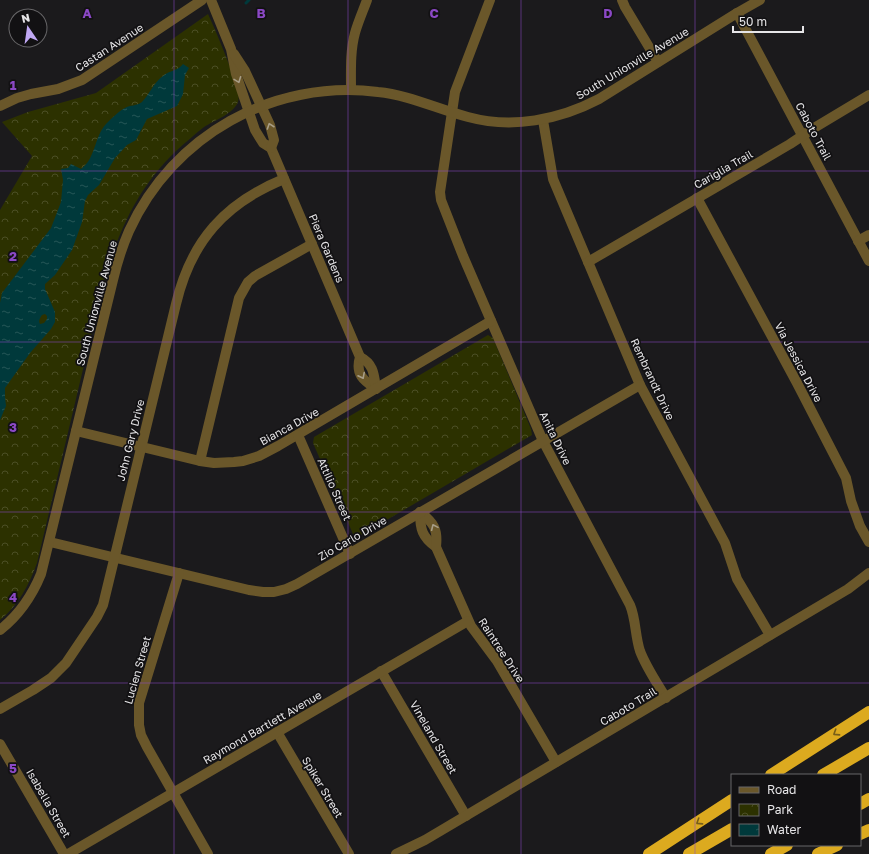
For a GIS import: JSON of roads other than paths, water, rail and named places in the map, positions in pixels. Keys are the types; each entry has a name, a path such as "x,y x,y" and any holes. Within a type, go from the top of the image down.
{"highway":[{"path":"773,774 869,712"},
{"path":"825,774 869,748"},
{"path":"649,854 731,801"},
{"path":"689,854 731,830"},
{"path":"771,854 785,846"},
{"path":"818,854 835,846"}],"street":[{"name":"Castan Avenue","path":"0,106 17,98 58,89 82,80 202,0"},
{"name":"Piera Gardens","path":"211,0 231,49 236,74 255,130 263,143 271,148 360,357 368,361 374,375 376,389"},
{"path":"351,90 351,56 353,43 355,32 367,0"},
{"name":"Anita Drive","path":"490,0 455,92 441,181 440,192 444,209 543,441 630,605 633,612 636,635 642,654 666,698"},
{"path":"622,0 658,62"},
{"name":"South Unionville Avenue","path":"0,630 18,614 33,592 41,574 117,264 123,246 133,222 156,186 183,155 213,131 261,105 309,93 351,90 379,92 406,97 475,119 507,122 543,120 576,110 589,104 760,0"},
{"name":"Caboto Trail","path":"737,13 869,261"},
{"name":"Piera Gardens","path":"231,49 245,70 270,125 274,140 271,148"},
{"name":"Cariglia Trail","path":"588,262 869,95"},
{"name":"Rembrandt Drive","path":"543,120 554,179 640,385 724,543 737,578 770,635"},
{"name":"John Gary Drive","path":"0,709 51,678 66,663 100,611 115,557 180,286 188,266 200,244 224,214 247,197 284,179"},
{"name":"Via Jessica Drive","path":"697,198 797,383 846,478 860,526 869,542"},
{"path":"858,241 869,235"},
{"path":"200,461 233,321 239,298 243,290 248,282 255,276 312,244"},
{"name":"Bianca Drive","path":"76,431 200,461 214,463 251,458 268,452 298,435 491,321"},
{"name":"Zio Carlo Drive","path":"50,542 249,590 274,592 286,589 350,554 640,385"},
{"name":"Attilio Street","path":"298,435 350,554"},
{"name":"Raintree Drive","path":"420,512 432,522 437,536 436,547 473,631 497,661 556,762"},
{"name":"Lucien Street","path":"179,573 142,689 138,714 141,735 172,793 208,854"},
{"name":"Caboto Trail","path":"396,854 425,840 666,698 848,589 869,573"},
{"name":"Raymond Bartlett Avenue","path":"68,854 468,621"},
{"name":"Vineland Street","path":"381,671 466,816"},
{"name":"Spiker Street","path":"277,732 349,854"},
{"name":"Isabella Street","path":"0,744 64,854"}],"water":[{"path":"183,64 189,68 185,75 183,94 177,106 147,119 136,140 127,145 115,158 99,185 88,195 85,201 82,222 72,250 55,275 45,284 45,289 55,312 55,322 51,329 30,353 5,388 6,406 0,420 0,303 2,293 51,228 61,202 63,180 61,169 68,168 71,164 81,169 90,159 99,135 106,124 123,109 142,102 160,79","holes":["45,314 47,316 44,323 40,324 39,321 42,315"]}],"waterway":[{"path":"246,3 249,0"}]}
